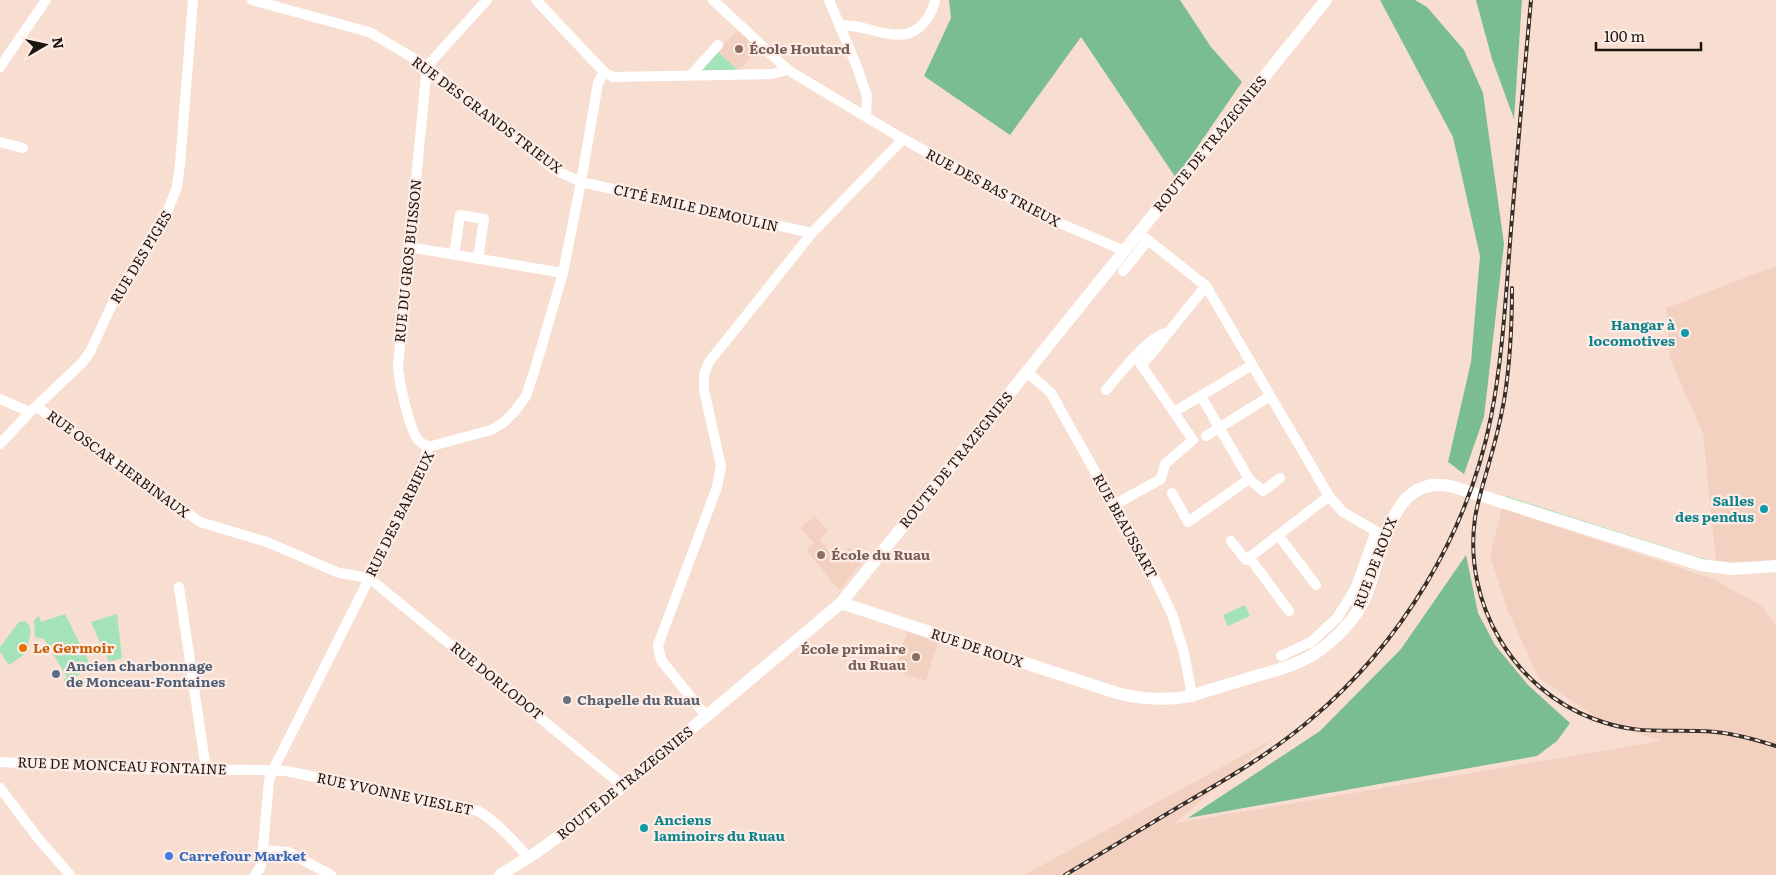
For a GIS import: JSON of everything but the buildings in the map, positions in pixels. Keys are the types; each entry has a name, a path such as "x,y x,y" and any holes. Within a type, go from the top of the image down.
{"main road":[{"name":"ROUTE DE TRAZEGNIES","path":"500,875 572,827 624,786 841,603 1124,251 1144,236 1326,0"},
{"name":"RUE DE ROUX","path":"841,603 1119,694 1134,697 1169,698 1192,695 1298,663 1329,644 1349,623 1362,604 1381,534 1407,498 1424,488 1442,485 1500,501 1695,564 1732,570 1776,566"}],"street":[{"path":"0,67 46,0"},
{"name":"RUE DES PIGES","path":"0,444 82,363 90,352 114,300 172,205 180,164 193,0"},
{"name":"RUE DES GRANDS TRIEUX","path":"252,0 369,32 427,66 555,170 582,182"},
{"path":"427,66 487,0"},
{"path":"536,0 604,72 613,76 771,74 788,70"},
{"name":"RUE DES BAS TRIEUX","path":"713,0 788,70 903,139 1043,216 1124,251"},
{"path":"829,0 867,96 866,116"},
{"path":"840,26 851,24 897,36 908,34 926,21 933,9 935,0"},
{"path":"691,75 718,45"},
{"name":"RUE DU GROS BUISSON","path":"427,66 398,366 400,385 415,434 420,442 428,447"},
{"name":"RUE DES BARBIEUX","path":"255,875 260,868 269,780 273,770 419,478 428,447 491,430 503,423 515,411 530,387 563,273 582,182 598,83 604,72"},
{"path":"706,716 661,660 658,645 717,487 721,466 704,390 704,374 709,362 812,234 903,139"},
{"path":"0,142 23,148"},
{"name":"CITÉ EMILE DEMOULIN","path":"582,182 812,234"},
{"path":"454,255 460,215 484,219 478,259"},
{"path":"1123,271 1144,236 1206,286 1329,496 1343,512 1381,534"},
{"path":"410,247 563,273"},
{"path":"1142,365 1206,286"},
{"path":"1106,390 1136,356 1160,333 1168,333"},
{"path":"1114,506 1161,479 1164,464 1193,440 1136,356"},
{"path":"1174,412 1252,366"},
{"name":"RUE BEAUSSART","path":"1027,372 1051,393 1153,575 1172,614 1184,653 1192,695"},
{"path":"1200,396 1249,479 1262,491 1280,478"},
{"path":"1206,436 1270,396"},
{"name":"RUE OSCAR HERBINAUX","path":"0,399 34,409 200,522 267,542 340,573 369,578"},
{"path":"1172,493 1188,522 1249,479"},
{"path":"1231,541 1246,560 1329,496"},
{"name":"RUE DE ROUX","path":"1281,656 1311,642 1337,618 1355,589 1381,534"},
{"path":"1278,535 1316,586"},
{"path":"1249,557 1289,611"},
{"name":"RUE DORLODOT","path":"369,578 624,786"},
{"path":"179,587 206,769"},
{"name":"RUE DE MONCEAU FONTAINE","path":"0,762 133,769 273,770"},
{"name":"RUE YVONNE VIESLET","path":"273,770 314,776 478,811 485,815 528,858"},
{"path":"0,788 32,831 70,875"},
{"path":"263,850 288,852 331,875"}],"shaded area":[{"name":"École Houtard","path":"739,29 760,47 739,70 717,51"},
{"path":"1776,266 1776,560 1762,562 1716,561 1703,433 1670,359 1666,308"},
{"path":"1502,508 1713,579 1762,606 1776,626 1776,875 1024,875 1273,739 1175,823 1661,741 1601,721 1539,678 1507,609 1490,556"},
{"name":"École du Ruau","path":"815,516 828,531 819,539 836,559 849,548 863,560 840,590 807,550 814,543 800,528"},
{"name":"École primaire du Ruau","path":"907,632 938,642 926,681 894,671"}],"green space":[{"path":"949,0 1180,0 1211,47 1242,82 1176,178 1081,37 1010,135 924,76 951,18"},
{"path":"1380,0 1415,0 1427,7 1464,50 1483,93 1504,244 1484,417 1464,474 1448,462 1471,362 1480,256 1453,137"},
{"path":"1476,0 1522,0 1514,119 1492,59"},
{"path":"717,51 738,70 698,71"},
{"path":"1506,496 1696,557 1720,562 1738,563 1738,565 1696,560 1506,498"},
{"path":"1466,555 1478,613 1495,645 1528,685 1570,723 1557,741 1537,756 1188,818 1320,731 1401,649"},
{"path":"1245,605 1250,616 1228,626 1223,615"},
{"path":"65,614 92,668 79,674 73,680 76,684 72,686 63,680 67,677 44,639 35,637 34,620 39,616 41,622"},
{"path":"117,614 122,658 109,662 91,622"},
{"path":"25,621 30,627 29,651 9,665 0,652 0,647 19,622"}],"railway":[{"path":"1065,875 1247,766 1310,720 1343,690 1401,622 1426,584 1448,544 1466,503 1480,460 1495,394 1504,324 1531,0"},
{"path":"1512,288 1510,345 1504,401 1476,511 1473,550 1477,581 1486,611 1500,639 1518,665 1540,687 1565,705 1594,719 1634,729 1709,731 1748,738 1776,746"}],"place":[{"name":"École Houtard","path":"739,49"},
{"name":"Hangar à locomotives","path":"1685,333"},
{"name":"Salles des pendus","path":"1764,509"},
{"name":"École du Ruau","path":"821,555"},
{"name":"Le Germoir","path":"23,648"},
{"name":"École primaire du Ruau","path":"916,657"},
{"name":"Ancien charbonnage de Monceau-Fontaines","path":"56,674"},
{"name":"Chapelle du Ruau","path":"567,700"},
{"name":"Anciens laminoirs du Ruau","path":"644,828"},
{"name":"Carrefour Market","path":"169,856"}]}
